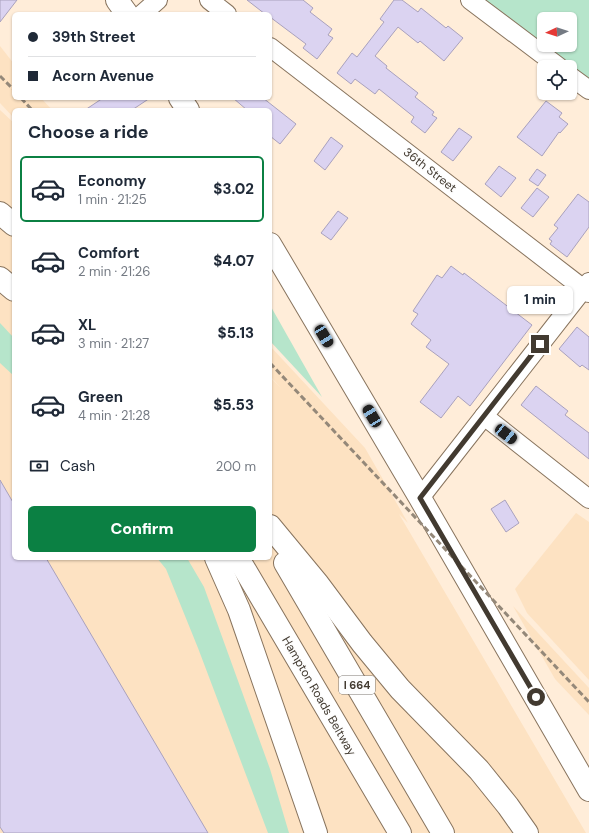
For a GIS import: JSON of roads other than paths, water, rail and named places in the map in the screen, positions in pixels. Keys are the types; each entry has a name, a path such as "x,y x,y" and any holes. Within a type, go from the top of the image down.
{"main road":[{"path":"117,0 126,12"},
{"path":"0,213 12,223"},
{"path":"272,247 420,498 589,790"},
{"path":"0,278 12,288"},
{"path":"272,528 318,584 362,643 400,689 479,770 508,806 527,833"},
{"name":"I 664","path":"272,542 299,584 443,833"},
{"path":"217,560 239,610 316,833"},
{"name":"Hampton Roads Beltway","path":"239,560 400,833"}],"street":[{"path":"144,12 158,0"},
{"path":"209,0 224,12"},
{"path":"470,0 550,60"},
{"name":"36th Street","path":"272,49 587,288"},
{"path":"577,81 589,90"},
{"path":"420,498 587,288"},
{"path":"484,416 589,499"}],"railway":[{"path":"0,76 12,88"},
{"path":"23,100 30,108"},
{"path":"272,365 589,702"}]}
